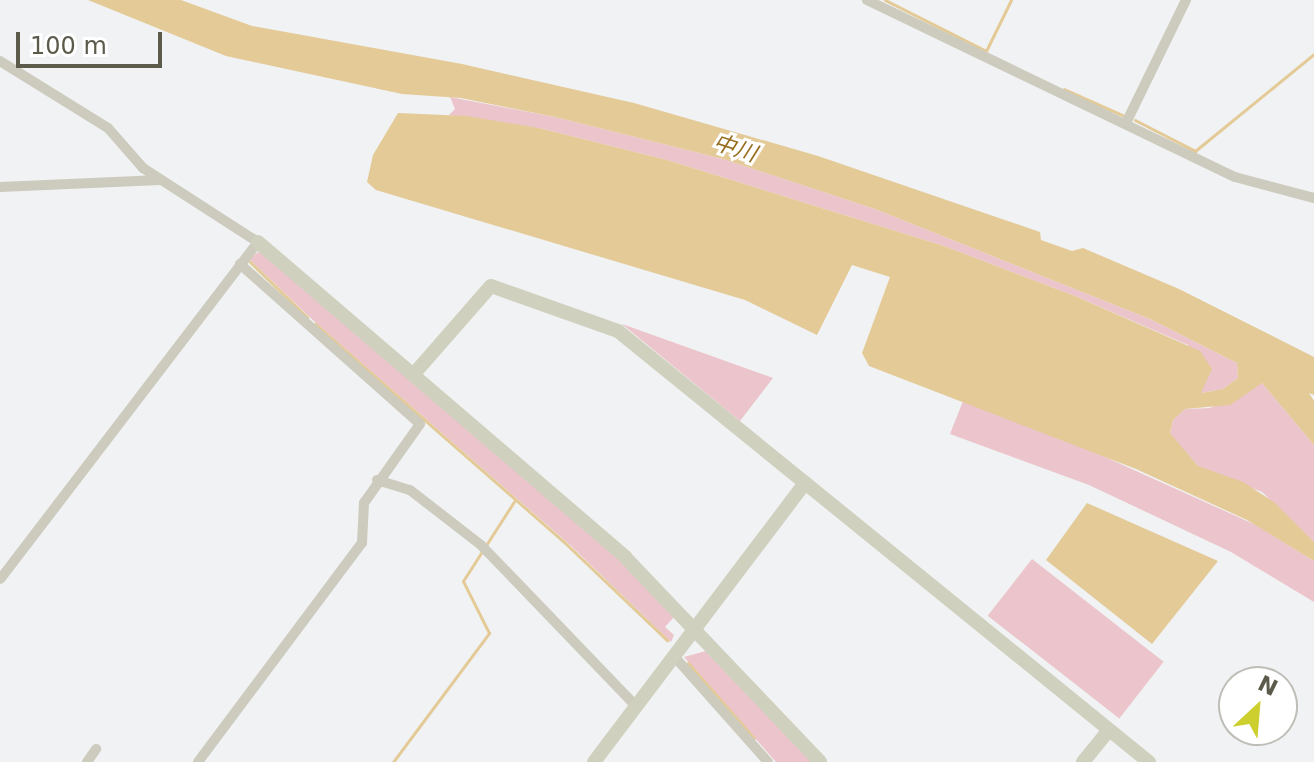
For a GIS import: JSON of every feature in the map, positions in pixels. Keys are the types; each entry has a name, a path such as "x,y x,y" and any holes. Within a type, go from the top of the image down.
{"street":[{"path":"867,0 1235,177 1314,198"},
{"path":"1126,123 1186,0"},
{"path":"0,61 108,128 160,180 258,242 625,557 820,762"},
{"path":"0,187 160,180"},
{"path":"0,579 258,242"},
{"path":"198,762 362,543 360,518 377,480 420,424 415,415 240,264"},
{"path":"413,375 491,286 618,331 1149,762"},
{"path":"377,480 410,490 481,545 636,706"},
{"path":"594,762 805,483"},
{"path":"673,655 768,762"},
{"path":"1083,762 1109,730"},
{"path":"87,762 96,749"}],"shaded area":[{"path":"450,97 555,117 723,159 875,209 1150,319 1237,363 1238,378 1223,389 1201,393 1188,345 1075,296 944,246 667,160 539,128 449,115 455,109"},
{"path":"260,251 623,563 674,617 665,627 674,635 671,642 569,544 317,324 249,259"},
{"path":"622,324 773,378 740,421"},
{"path":"1262,383 1314,445 1314,542 1262,492 1198,466 1170,434 1173,420 1185,409 1210,408"},
{"path":"963,401 1074,443 1256,525 1314,561 1314,602 1231,552 1089,485 950,434"},
{"path":"1032,559 1164,662 1119,719 988,616"},
{"path":"706,651 812,762 776,762 684,657"}],"water":[{"name":"中川","path":"88,0 181,0 252,26 462,64 634,103 818,156 1040,232 1041,240 1072,251 1083,248 1179,289 1314,357 1314,395 1309,393 1314,401 1314,445 1262,383 1230,405 1185,409 1173,420 1170,433 1198,466 1243,482 1274,502 1314,542 1314,561 1247,520 1136,469 869,366 862,353 890,277 852,265 817,335 745,300 376,190 367,182 373,155 398,113 467,116 539,128 667,160 944,246 1075,296 1200,351 1212,369 1201,393 1223,389 1238,378 1237,363 1150,319 875,209 723,159 555,117 461,98 402,94 226,56"},
{"path":"1087,503 1218,561 1152,644 1046,560"}],"waterway":[{"path":"885,0 986,51 1011,0"},
{"path":"1135,120 1195,151 1314,54"},
{"path":"1064,89 1122,115"},
{"path":"249,261 307,317"},
{"path":"315,324 563,541 667,640"},
{"path":"393,762 489,633 463,581 515,500"},
{"path":"688,663 754,738"}]}
